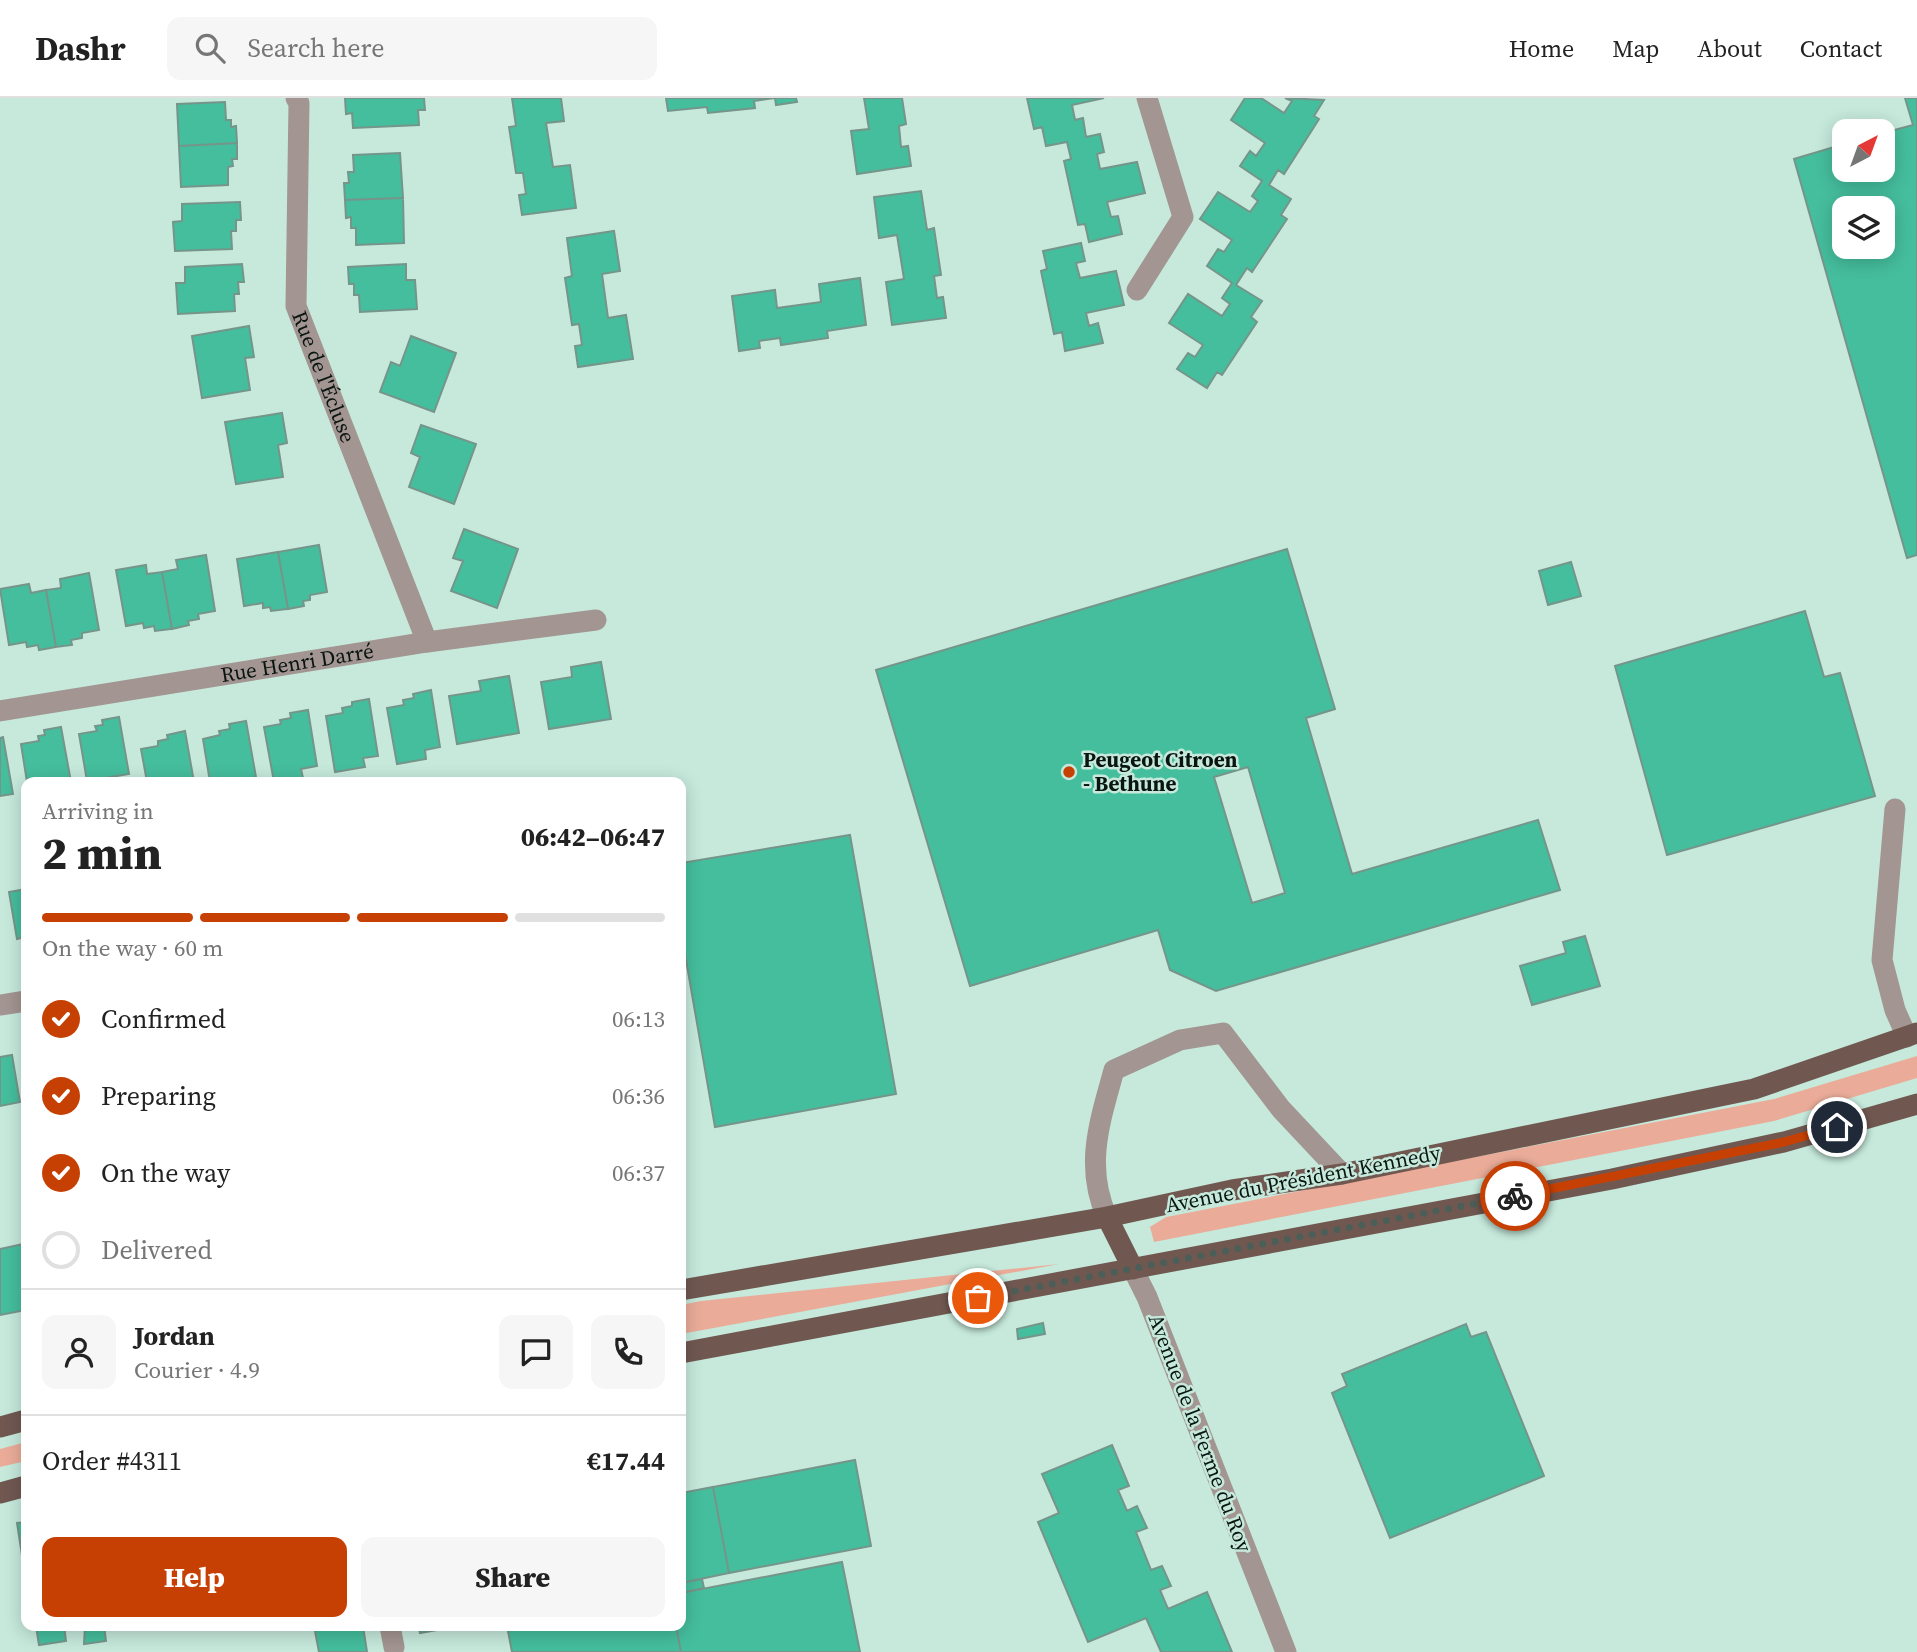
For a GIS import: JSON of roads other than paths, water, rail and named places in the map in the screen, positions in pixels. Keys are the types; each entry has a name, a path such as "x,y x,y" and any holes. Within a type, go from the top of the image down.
{"main road":[{"name":"Avenue du Président Kennedy","path":"686,1289 1107,1217 1231,1190 1342,1174 1754,1089 1912,1035"},
{"path":"686,1352 1612,1178 1784,1142 1917,1104"},
{"name":"Avenue de la Ferme du Roy","path":"1107,1217 1133,1269"},
{"path":"0,1427 21,1421"},
{"path":"0,1493 21,1487"}],"street":[{"name":"Rue de l'Écluse","path":"296,98 299,103 296,306 427,642"},
{"path":"1137,290 1183,217 1147,98"},
{"name":"Rue Henri Darré","path":"0,711 427,642 596,620"},
{"path":"1895,809 1882,960 1895,1010 1912,1035"},
{"path":"0,1005 21,1002"},
{"path":"1107,1217 1099,1199 1094,1143 1114,1070 1180,1040 1223,1033 1281,1109 1342,1174"},
{"name":"Avenue de la Ferme du Roy","path":"1133,1269 1147,1297 1286,1652"}],"place":[{"name":"Peugeot Citroen - Bethune","path":"1069,772"}]}
